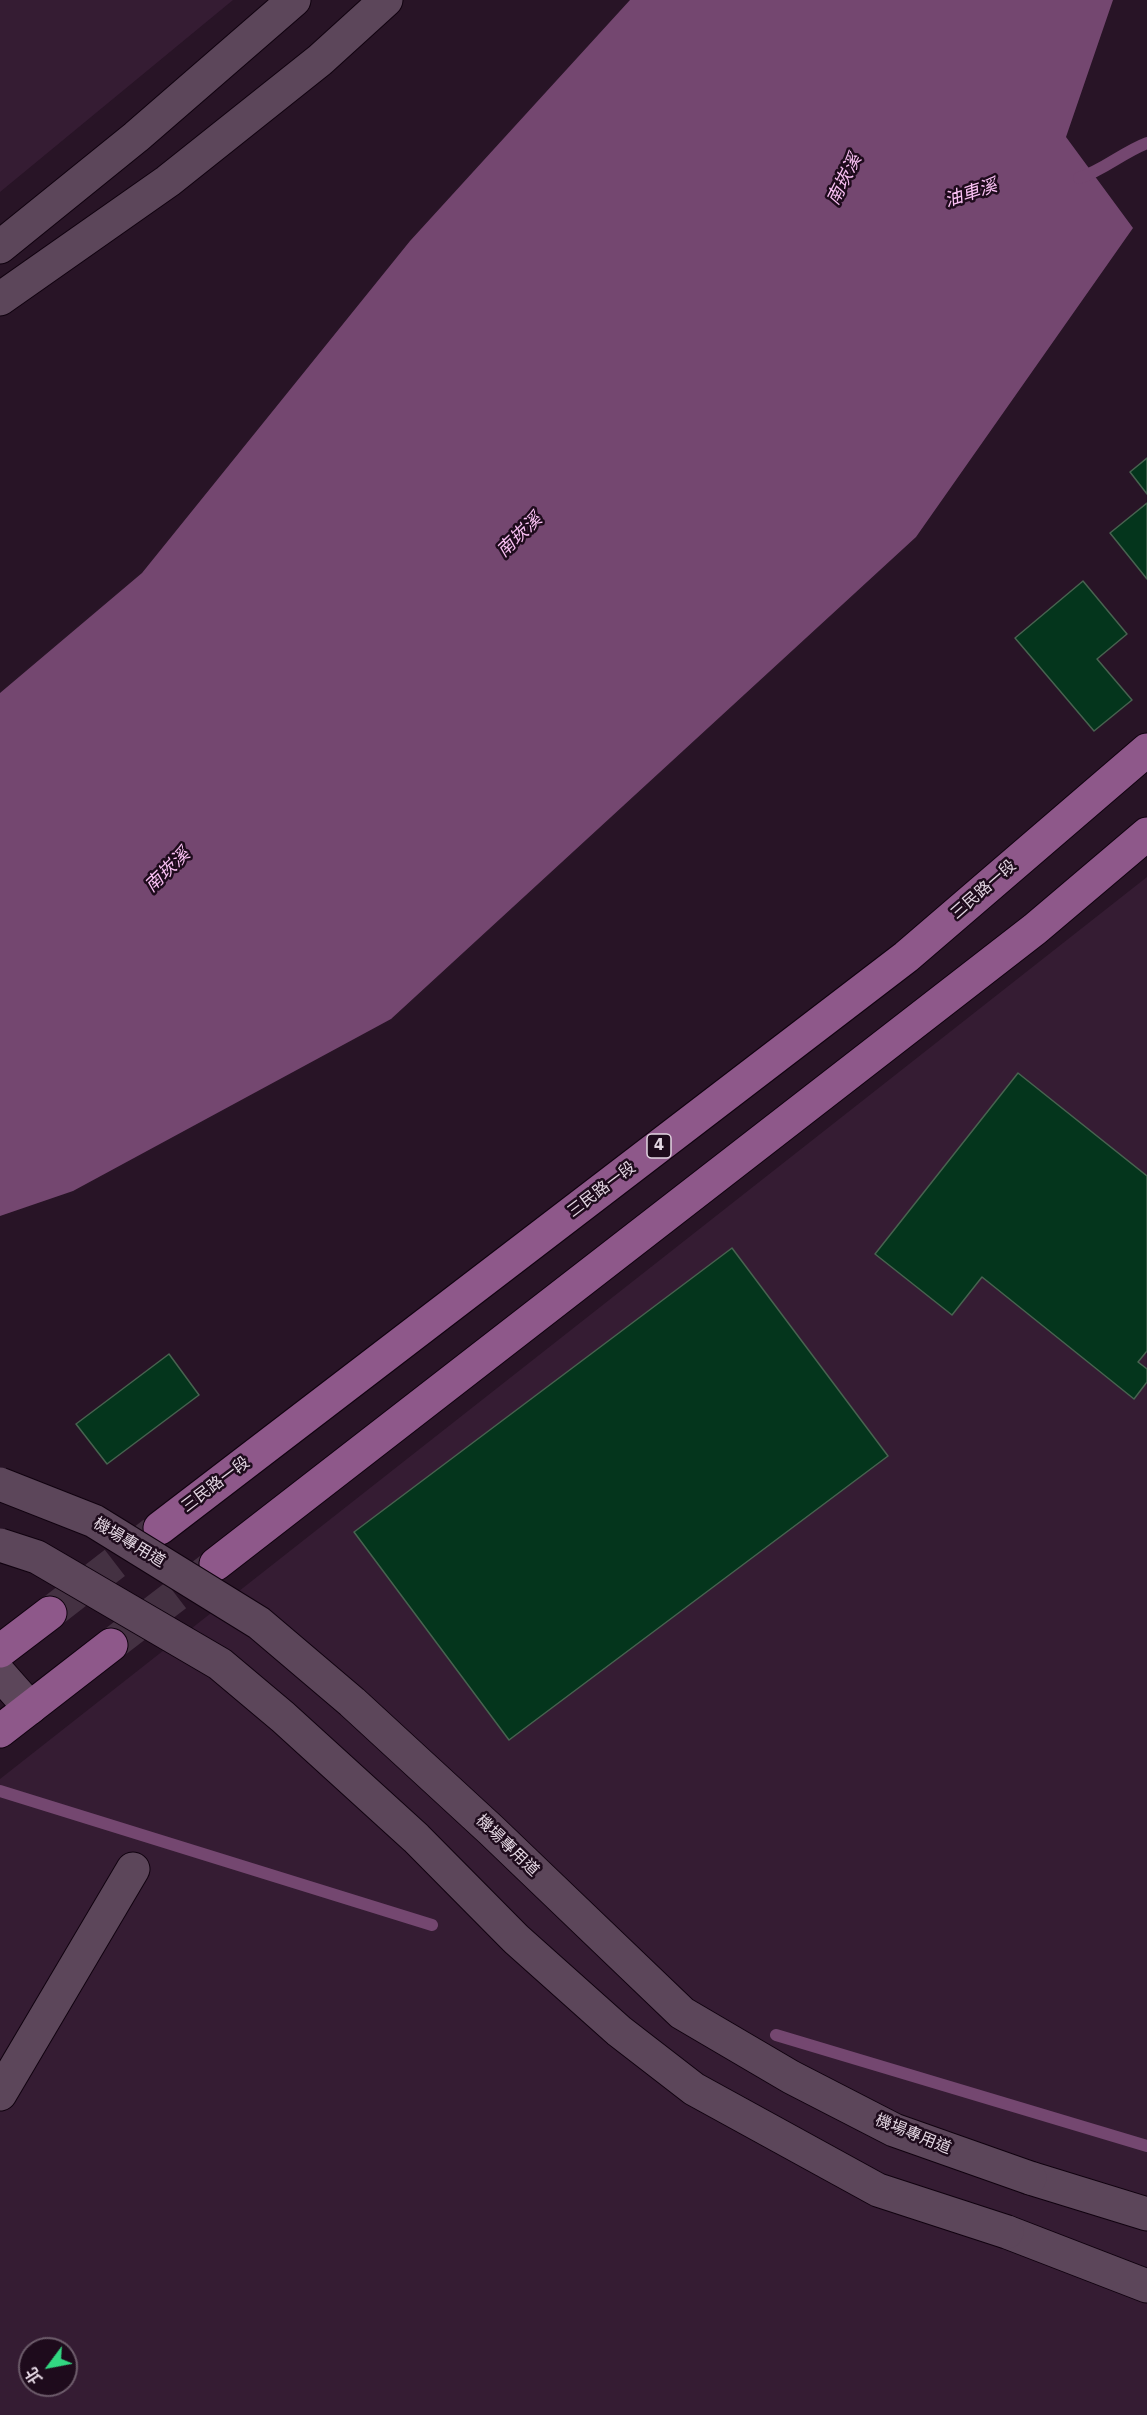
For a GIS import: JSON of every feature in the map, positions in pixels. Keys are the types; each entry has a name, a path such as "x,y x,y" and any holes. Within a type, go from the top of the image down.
{"main road":[{"name":"三民路一段","path":"160,1528 906,957 1147,750"},
{"path":"216,1564 1026,936 1147,834"},
{"path":"0,1651 50,1612"},
{"path":"0,1731 111,1645"}],"street":[{"path":"0,247 136,137 294,0"},
{"path":"0,299 168,181 320,60 386,0"},
{"name":"機場專用道","path":"0,1484 94,1521 259,1623 352,1702 448,1790 682,2013 791,2077 894,2130 1030,2178 1147,2214"},
{"path":"0,1545 37,1557 220,1664 416,1838 516,1939 619,2031 694,2089 878,2190 1007,2232 1147,2286"},
{"path":"0,1674 30,1708"},
{"path":"0,2094 133,1869"}],"shaded area":[{"path":"0,0 233,0 0,192"},
{"path":"1147,877 1147,2415 0,2415 0,1779"}],"water":[{"name":"南崁溪","path":"630,0 1113,0 1066,137 1133,228 916,537 391,1019 73,1191 0,1216 0,693 142,573 410,241"}],"building":[{"path":"1147,458 1147,494 1130,472"},
{"path":"1147,503 1147,579 1110,533"},
{"path":"1083,581 1127,634 1097,659 1132,700 1094,731 1015,638"},
{"path":"1018,1073 1147,1176 1147,1351 1138,1362 1147,1369 1147,1382 1134,1399 982,1277 952,1315 875,1254"},
{"path":"732,1248 888,1456 509,1740 354,1532"},
{"path":"169,1354 199,1395 107,1464 76,1424"}],"waterway":[{"name":"油車溪","path":"1079,178 1147,143"},
{"path":"0,1791 432,1925"},
{"path":"776,2035 1147,2146"}],"tunnel":[{"path":"50,1613 156,1531"},
{"path":"111,1645 214,1566"}]}
